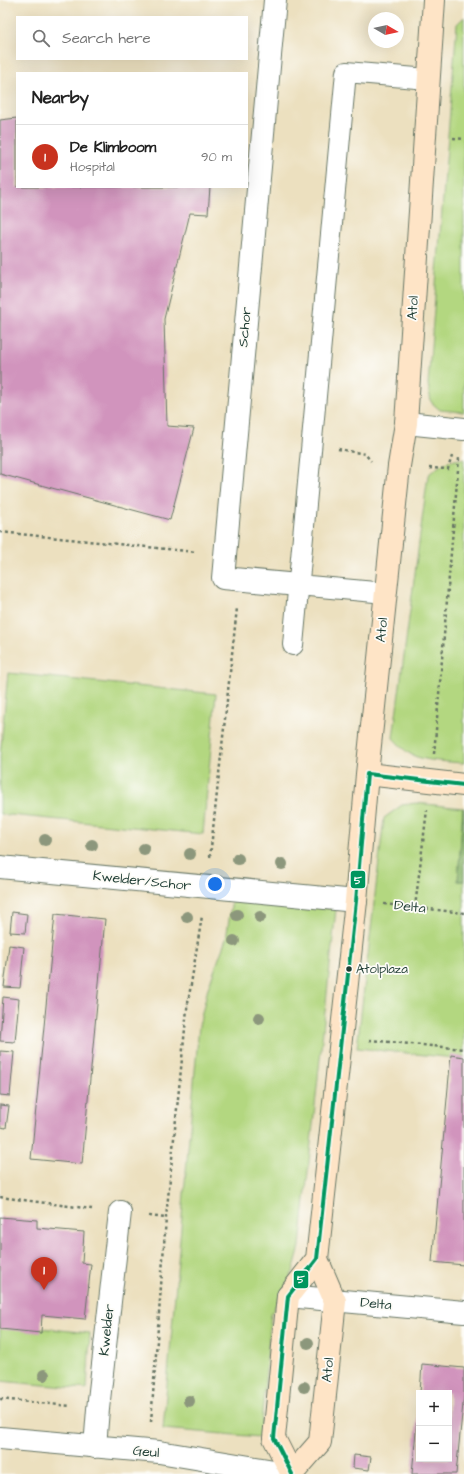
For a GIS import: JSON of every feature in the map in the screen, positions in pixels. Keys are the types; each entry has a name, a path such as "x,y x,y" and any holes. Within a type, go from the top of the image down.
{"street":[{"name":"Schor","path":"275,0 223,578 298,585"},
{"name":"Atol","path":"292,1474 320,1442 335,1300 317,1259 356,901 367,774 399,466 406,423 434,0"},
{"path":"406,423 463,429"},
{"path":"367,774 464,785"},
{"name":"Kwelder/Schor","path":"0,867 356,901"},
{"name":"Kwelder","path":"95,1447 120,1212"},
{"path":"292,1474 274,1438 288,1296 317,1259"},
{"name":"Delta","path":"288,1296 464,1312"},
{"name":"Geul","path":"0,1438 149,1452 292,1474"}],"lane":[{"path":"293,645 346,72 428,79"},
{"name":"Schor","path":"298,585 386,593"}],"path":[{"path":"415,907 431,782 463,429"},
{"path":"0,532 225,555"},
{"path":"149,1452 166,1218 187,1009 207,887 240,580"},
{"name":"Delta","path":"356,901 464,912"},
{"path":"341,1037 464,1049"},
{"path":"0,1197 166,1218"},
{"path":"0,1399 98,1409"}],"green space":[{"path":"464,17 464,412 440,410 431,402 428,384 457,24"},
{"path":"464,459 464,763 437,761 417,757 406,752 393,738 428,475 444,463"},
{"path":"8,673 216,694 203,834 0,814 0,756"},
{"path":"416,803 463,808 458,881 464,881 464,1059 357,1048 384,818 402,805"},
{"path":"463,808 464,881 458,881"},
{"path":"232,900 336,909 300,1246 293,1272 271,1314 260,1437 163,1429 199,1026 208,988 226,939"},
{"path":"0,1324 90,1333 87,1389 0,1381"}],"building":[{"path":"16,118 16,188 210,188 208,214 190,213 164,319 167,426 194,428 170,520 0,474 0,120"},
{"path":"12,912 27,914 25,933 10,932"},
{"path":"55,914 105,919 82,1164 31,1159"},
{"path":"9,945 24,947 20,988 4,987"},
{"path":"3,997 19,999 15,1042 0,1041"},
{"path":"0,1051 14,1052 10,1096 0,1095"},
{"path":"451,1055 464,1057 464,1265 432,1262"},
{"path":"0,1105 9,1106 6,1128 0,1127"},
{"path":"0,1217 37,1220 37,1228 84,1232 82,1263 91,1264 85,1319 42,1315 41,1333 0,1329"},
{"path":"422,1364 464,1368 464,1394 456,1474 412,1474 416,1431 416,1462 452,1462 452,1390 420,1390"},
{"path":"354,1455 371,1457 369,1470 353,1468"}],"transit line":[{"name":"5","path":"292,1474 274,1438 288,1296 317,1259 356,901 367,774 464,785"}],"place":[{"name":"Atolplaza","path":"349,969"},
{"name":"De Klimboom","path":"44,1290"}]}
